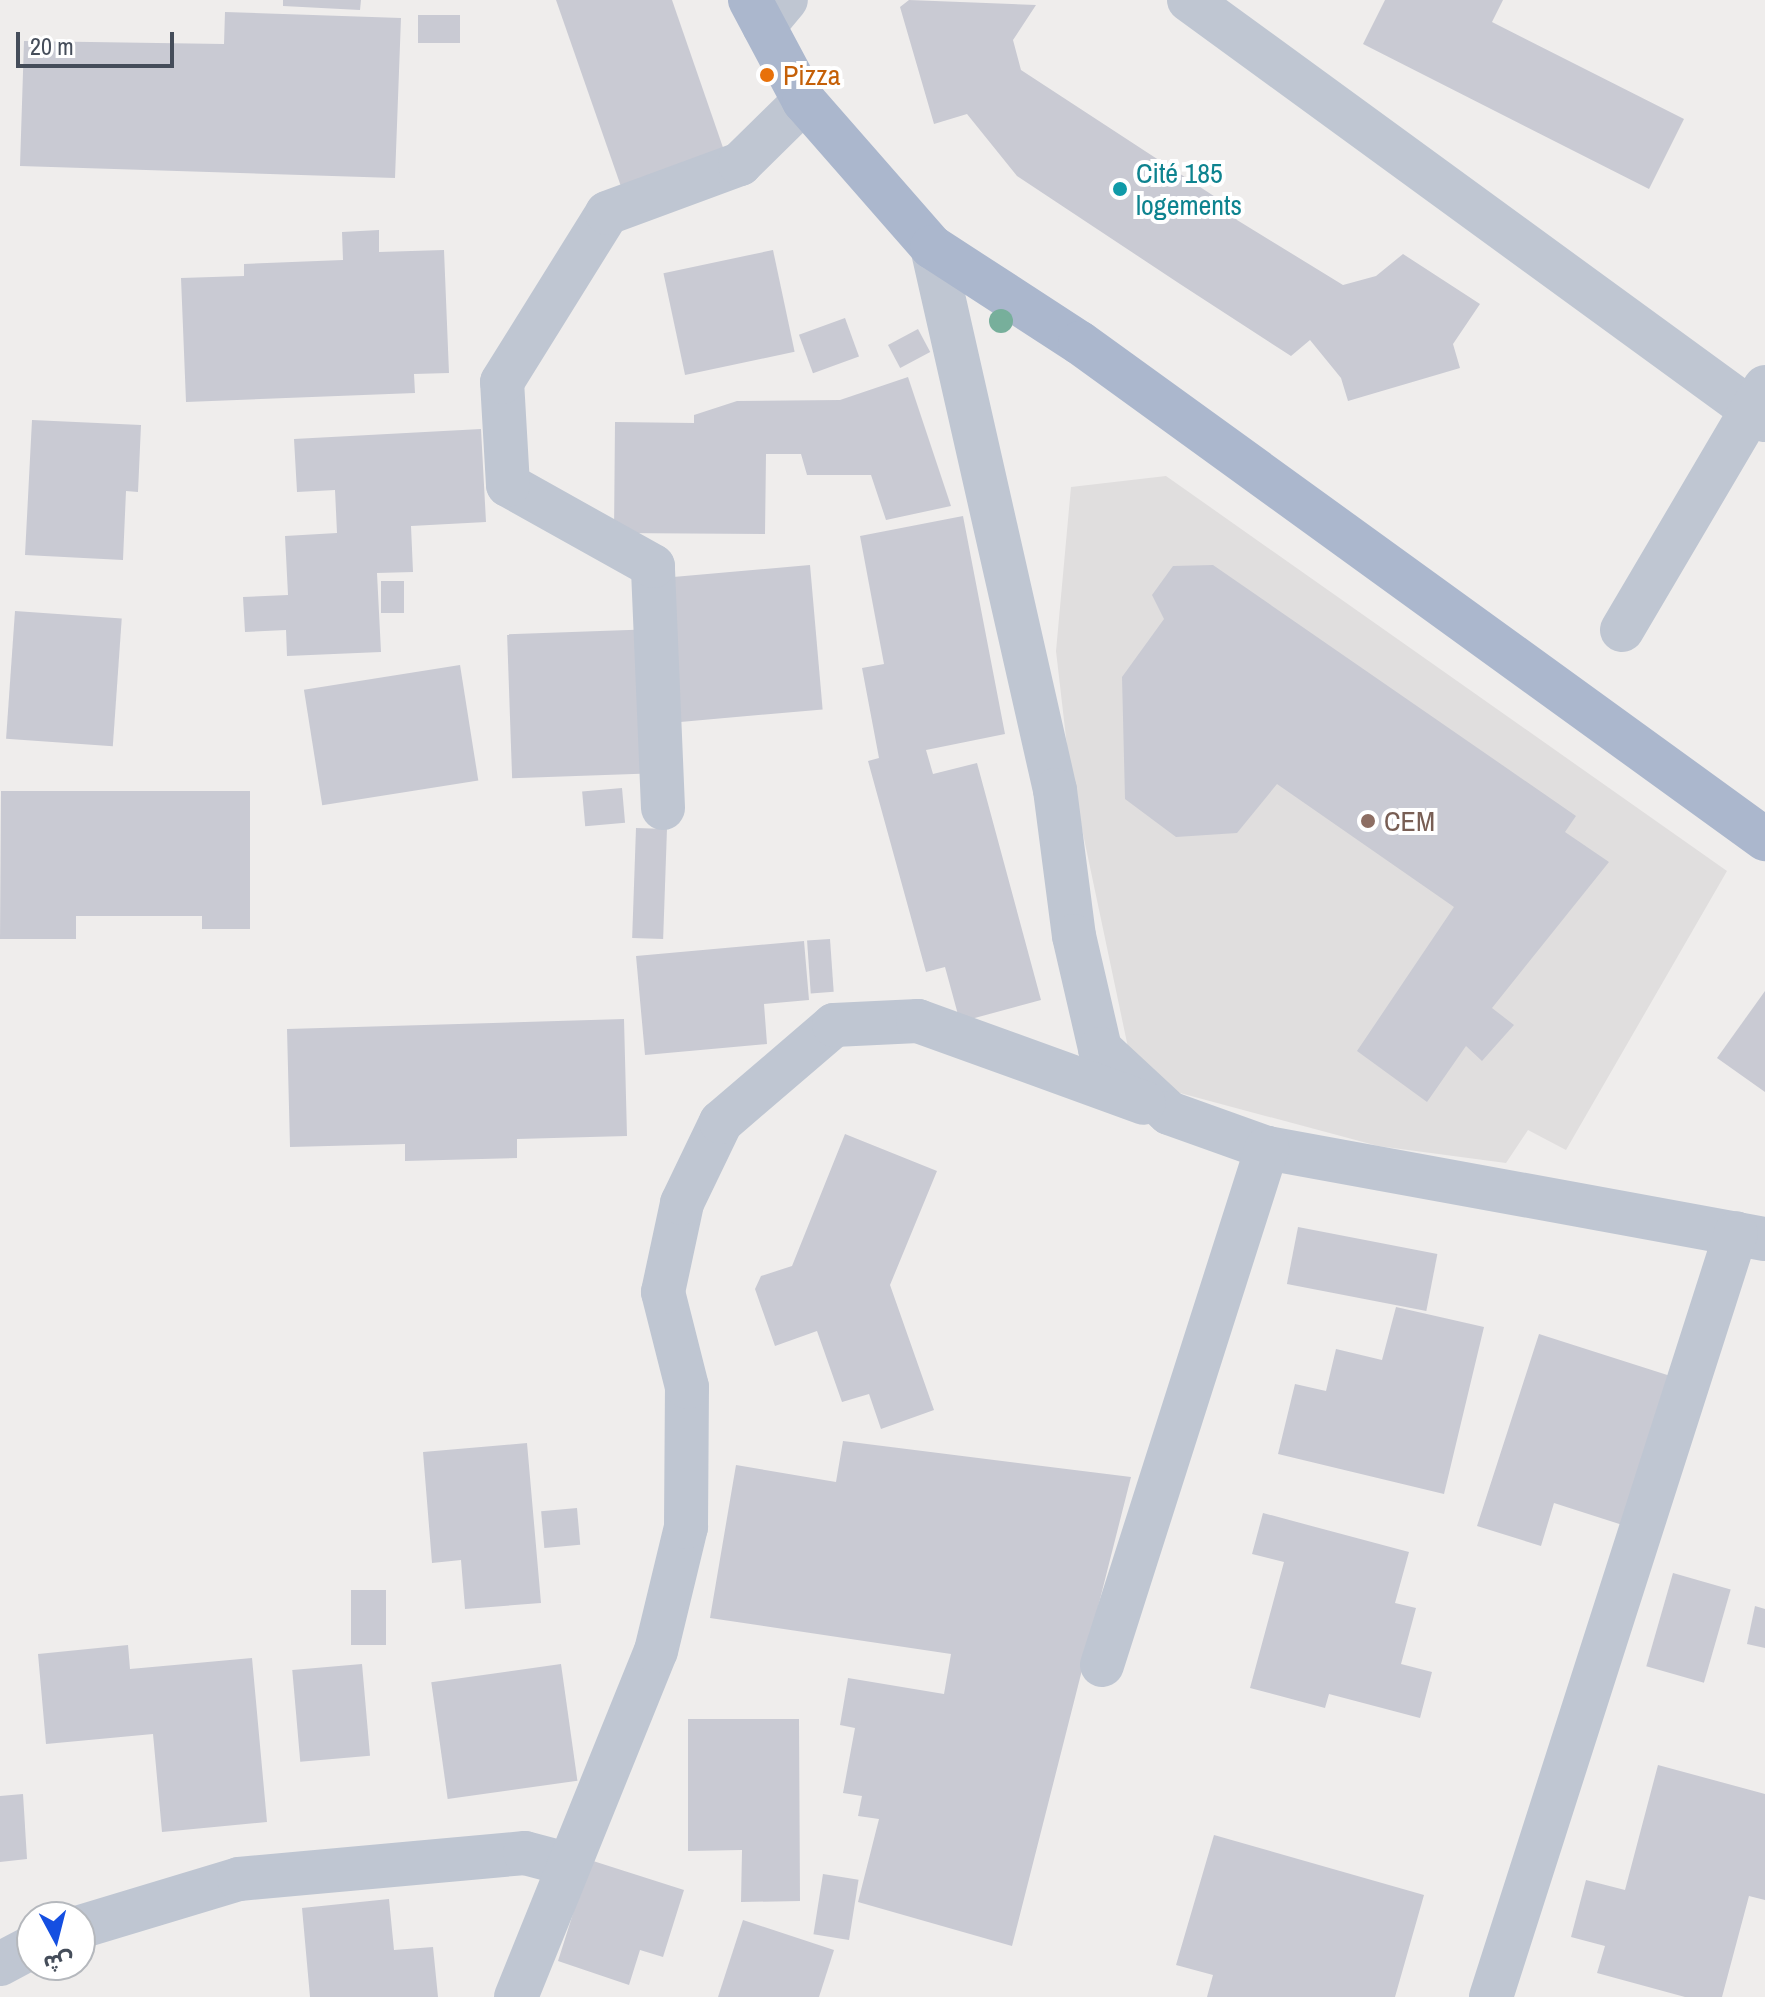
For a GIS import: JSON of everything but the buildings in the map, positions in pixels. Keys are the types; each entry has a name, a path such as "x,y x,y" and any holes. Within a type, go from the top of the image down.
{"main road":[{"path":"767,9 804,101 932,247 1080,343 1765,839"}],"street":[{"path":"1189,0 1760,405 1622,630"},
{"path":"663,808 653,566 508,485 502,382 607,213 740,164 804,101"},
{"path":"932,247 1055,790 1074,936 1100,1049 1169,1113"},
{"path":"516,1997 566,1864 656,1651 686,1527 687,1387 663,1292 682,1203 721,1122 834,1025 918,1021 1267,1148 1750,1236 1491,1997"},
{"path":"1102,1665 1267,1148"},
{"path":"96,1922 239,1879 525,1853 566,1864"}],"shaded area":[{"name":"CEM","path":"1166,476 1727,871 1566,1150 1528,1130 1506,1163 1378,1146 1165,1089 1130,1057 1070,772 1056,651 1071,487"}],"place":[{"name":"Pizza","path":"767,75"},
{"name":"Cité 185 logements","path":"1120,189"},
{"name":"CEM","path":"1368,821"}]}
